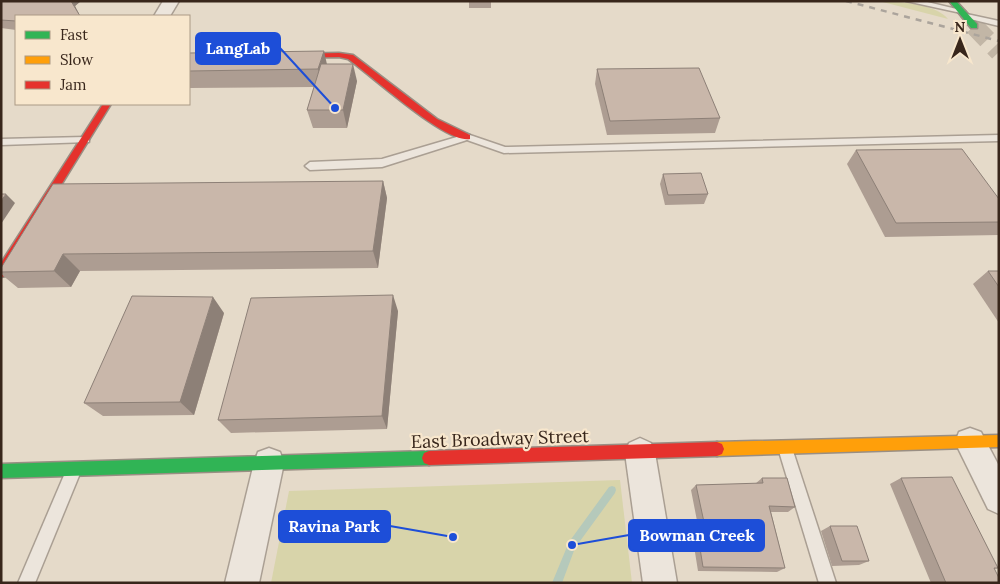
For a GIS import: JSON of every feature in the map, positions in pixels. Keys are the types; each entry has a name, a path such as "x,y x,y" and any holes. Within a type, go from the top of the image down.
{"street":[{"path":"163,15 171,1"},
{"path":"952,1 974,26"},
{"path":"274,56 350,57 360,63 433,123 449,132 467,137"},
{"path":"1,273 106,105"},
{"path":"984,441 999,498"},
{"name":"East Broadway Street","path":"1,471 640,453 984,441"},
{"path":"640,453 660,583"},
{"path":"242,583 269,462"}],"lane":[{"path":"910,1 963,13 999,24"},
{"path":"310,166 382,163 467,137 504,150 944,144 999,138"},
{"path":"1,142 85,140"},
{"path":"56,186 73,186"},
{"path":"785,448 828,583"},
{"path":"26,583 74,469"}],"shaded area":[{"path":"879,1 916,4 935,10 948,19"},
{"path":"620,480 632,583 271,583 289,491"}],"building":[{"path":"1,1 71,1 79,15 15,15 15,21 1,20"},
{"path":"324,51 318,69 190,71 190,53"},
{"path":"321,64 353,64 343,110 307,110"},
{"path":"699,68 720,118 610,121 597,69"},
{"path":"962,149 999,199 999,222 896,223 856,150"},
{"path":"701,173 708,194 668,195 663,174"},
{"path":"383,181 373,251 63,254 54,271 1,272 1,268 53,184"},
{"path":"1,194 6,194 1,201"},
{"path":"988,271 999,271 999,287"},
{"path":"393,295 382,416 218,420 251,298"},
{"path":"132,296 213,297 180,402 84,403"},
{"path":"952,477 998,568 994,568 999,578 999,583 946,583 901,478"},
{"path":"762,478 787,478 795,507 769,506 785,568 703,567 698,536 707,536 696,485 763,483"},
{"path":"830,526 857,526 869,561 842,561"}],"waterway":[{"path":"557,583 572,545 612,490"}],"tunnel":[{"path":"974,26 999,52"}],"railway":[{"path":"846,1 999,41"}],"traffic: fast":[{"path":"952,1 974,26"},
{"path":"1,471 429,458"}],"traffic: slow":[{"path":"717,449 999,441"}],"traffic: jam":[{"path":"288,56 339,55 350,57 419,111 434,121 467,137"},
{"path":"1,273 106,105"},
{"path":"429,458 717,449"}],"place":[{"name":"LangLab","path":"335,108"},
{"name":"Ravina Park","path":"453,537"},
{"name":"Bowman Creek","path":"572,545"}]}
